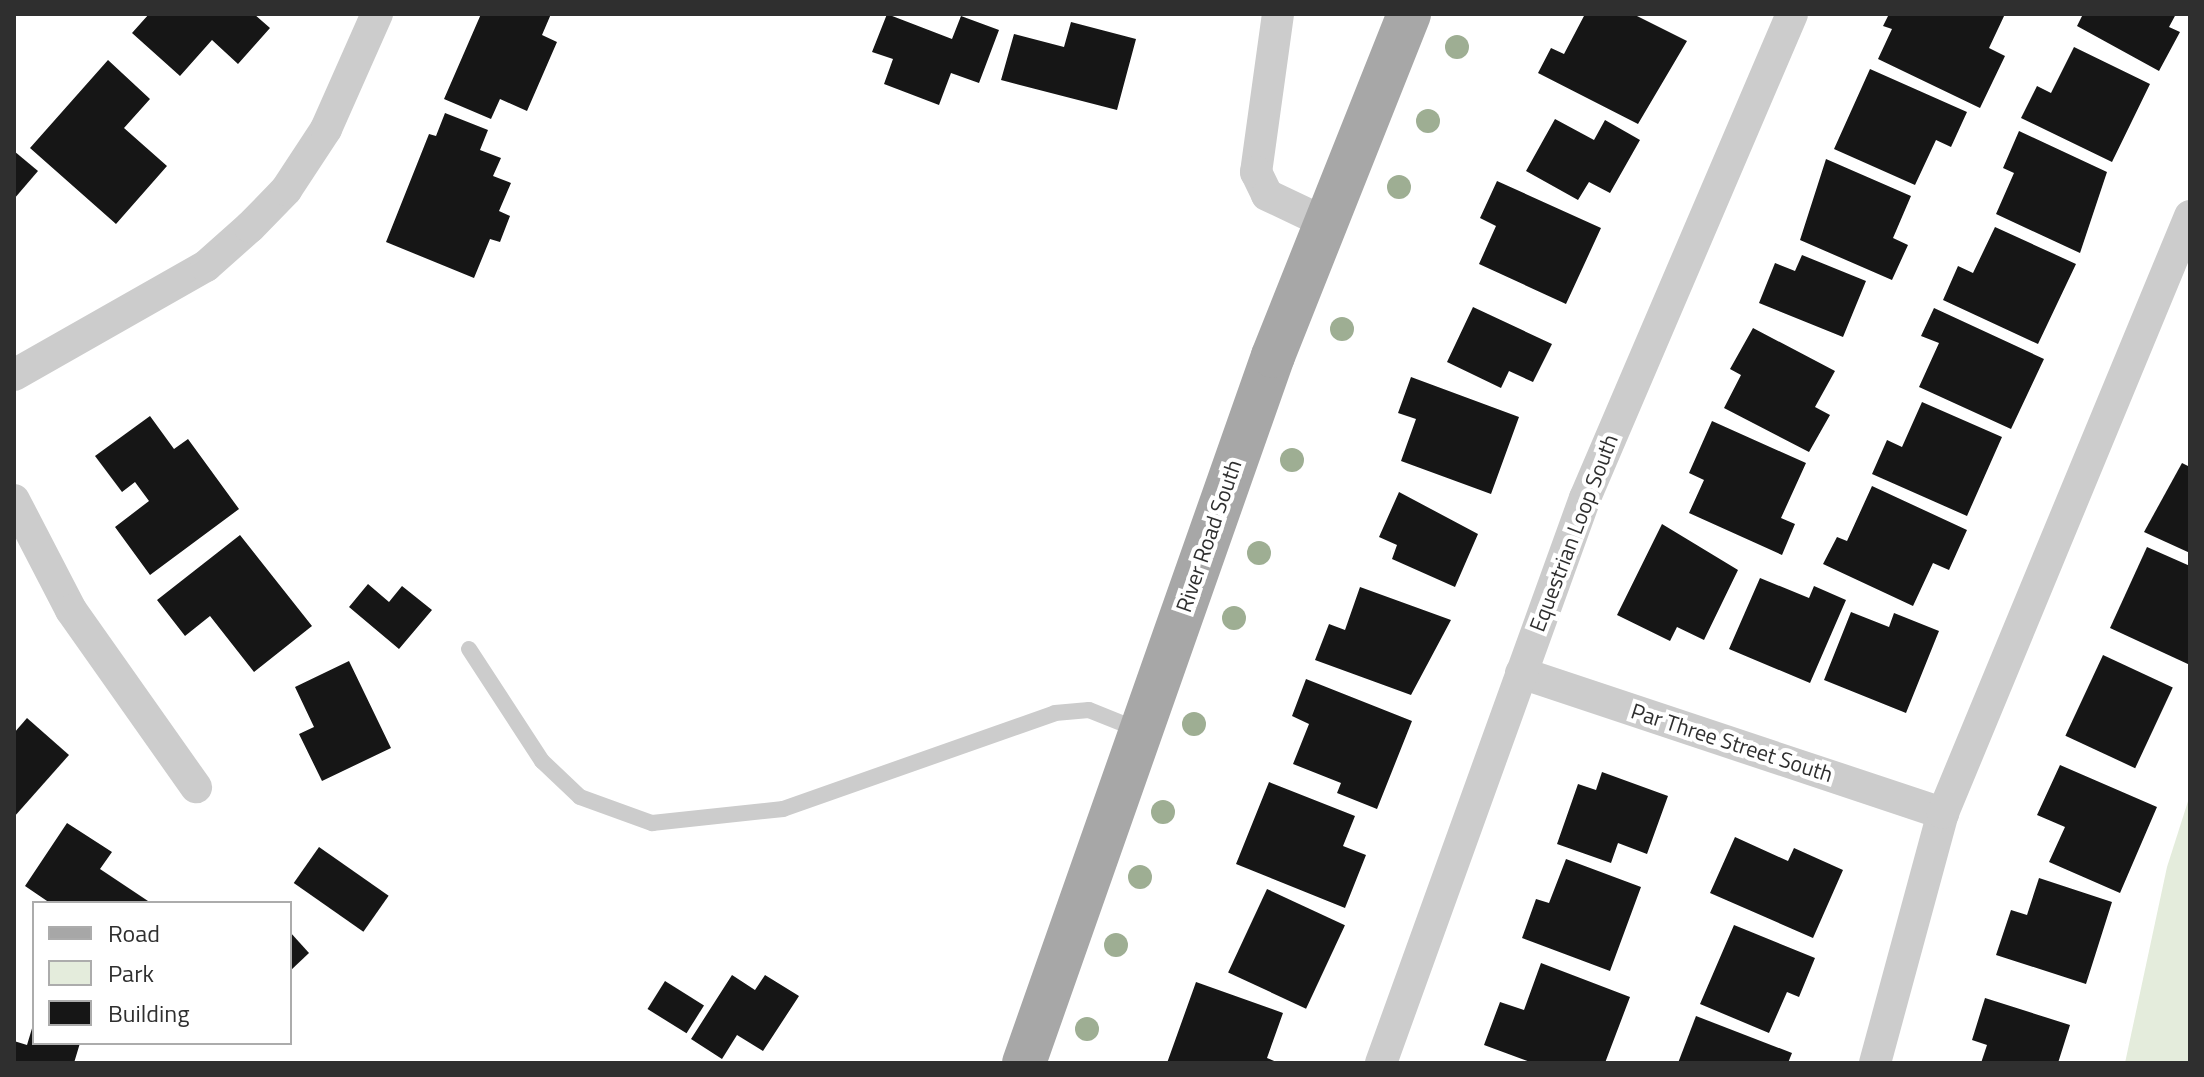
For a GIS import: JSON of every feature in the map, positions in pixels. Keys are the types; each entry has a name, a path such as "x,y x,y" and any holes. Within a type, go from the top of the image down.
{"main road":[{"name":"River Road South","path":"1024,1063 1140,730 1324,222 1409,14"}],"street":[{"path":"14,375 206,266 250,227 286,190 326,129 377,14"},
{"path":"1278,14 1256,172 1267,195 1324,222"},
{"name":"Equestrian Loop South","path":"1381,1063 1521,673 1644,352 1792,14"},
{"path":"1875,1063 1943,813 2190,216"},
{"path":"14,500 71,610 196,787"},
{"name":"Par Three Street South","path":"1521,673 1943,813"}],"lane":[{"path":"469,649 542,761 580,797 652,823 783,809 1055,713 1089,710 1140,730"}],"green space":[{"path":"2190,795 2190,1063 2125,1063 2167,867"}],"building":[{"path":"149,14 254,14 270,28 238,64 212,40 180,76 132,33"},
{"path":"481,14 551,14 542,35 557,42 527,111 500,99 491,119 444,99"},
{"path":"887,14 952,39 961,16 999,30 979,83 951,73 939,105 884,84 893,59 872,52"},
{"path":"1585,14 1633,14 1687,41 1638,124 1538,73 1551,48 1564,54"},
{"path":"1889,14 2005,14 1989,48 2005,56 1980,108 1878,59 1892,29 1883,26"},
{"path":"2083,14 2176,14 2169,27 2180,32 2159,71 2077,26"},
{"path":"1071,22 1136,39 1117,110 1001,80 1014,34 1064,47"},
{"path":"2074,47 2150,84 2112,162 2021,118 2037,86 2051,93"},
{"path":"108,60 150,99 124,128 167,166 116,224 30,148"},
{"path":"1870,69 1967,112 1951,147 1936,140 1915,185 1834,149"},
{"path":"445,113 488,130 480,150 501,158 493,176 511,183 499,211 510,216 500,242 490,239 474,278 386,242 429,134 436,136"},
{"path":"1555,119 1594,140 1605,120 1640,140 1610,193 1589,182 1578,200 1526,171"},
{"path":"2019,131 2107,172 2080,253 1996,214 2014,173 2003,168"},
{"path":"14,151 38,171 14,199"},
{"path":"1826,159 1911,196 1893,238 1908,245 1892,280 1800,240"},
{"path":"1497,181 1601,228 1566,304 1479,264 1496,226 1480,218"},
{"path":"1995,227 2076,264 2038,344 1943,300 1958,266 1973,273"},
{"path":"1802,255 1866,281 1843,337 1759,303 1775,263 1795,271"},
{"path":"1473,307 1552,344 1533,382 1509,371 1501,388 1447,362"},
{"path":"1934,308 2044,359 2011,429 1919,387 1939,343 1921,336"},
{"path":"1753,328 1835,371 1815,407 1830,415 1809,452 1724,408 1741,375 1730,369"},
{"path":"1411,377 1519,417 1491,494 1401,461 1416,419 1398,413"},
{"path":"1922,402 2002,437 1967,516 1872,474 1887,440 1902,447"},
{"path":"150,416 174,449 188,439 239,509 150,575 115,527 149,501 135,482 122,492 95,456"},
{"path":"1712,421 1806,463 1781,518 1795,524 1782,555 1689,513 1704,480 1689,473"},
{"path":"2182,463 2190,467 2190,553 2144,532"},
{"path":"1872,486 1967,530 1949,570 1933,563 1913,606 1823,564 1837,537 1847,541"},
{"path":"1399,492 1478,534 1455,587 1392,559 1397,545 1379,537"},
{"path":"1662,524 1738,570 1704,640 1677,627 1670,641 1617,615"},
{"path":"240,535 312,626 254,672 210,616 185,636 157,600"},
{"path":"2147,547 2190,566 2190,665 2110,628"},
{"path":"1760,578 1809,598 1814,586 1846,600 1810,683 1729,649"},
{"path":"368,584 389,602 402,586 432,610 399,649 349,607"},
{"path":"1360,587 1451,620 1411,695 1315,660 1329,624 1345,630"},
{"path":"1851,612 1889,627 1894,613 1939,631 1906,713 1824,680"},
{"path":"2103,655 2173,688 2135,768 2065,736"},
{"path":"349,661 391,748 322,781 299,734 314,727 295,687"},
{"path":"1306,679 1412,721 1377,809 1337,793 1341,783 1293,764 1309,724 1292,716"},
{"path":"27,718 69,755 14,817 14,733"},
{"path":"2060,765 2157,807 2120,893 2049,862 2065,827 2037,815"},
{"path":"1602,772 1668,796 1647,854 1618,843 1611,863 1557,844 1578,784 1596,790"},
{"path":"1269,782 1355,816 1343,846 1366,855 1345,908 1236,864"},
{"path":"67,823 112,852 100,869 148,901 47,901 25,886"},
{"path":"1735,837 1788,861 1794,848 1843,870 1813,938 1710,893"},
{"path":"319,847 389,896 363,932 294,883"},
{"path":"1566,859 1641,887 1610,971 1522,938 1536,899 1549,903"},
{"path":"2039,878 2112,902 2086,984 1996,955 2011,910 2027,915"},
{"path":"1267,889 1345,925 1306,1009 1228,972"},
{"path":"1734,925 1815,958 1799,997 1787,992 1769,1033 1700,1004"},
{"path":"292,934 309,953 292,969"},
{"path":"1541,963 1630,997 1605,1063 1533,1063 1484,1045 1500,1002 1524,1010"},
{"path":"732,975 755,990 765,975 799,996 763,1051 737,1035 722,1059 691,1039"},
{"path":"665,981 704,1005 687,1033 648,1009"},
{"path":"1196,982 1283,1013 1267,1058 1279,1063 1167,1063"},
{"path":"1985,998 2070,1025 2058,1063 1981,1063 1987,1045 1972,1040"},
{"path":"1696,1016 1792,1053 1788,1063 1678,1063"},
{"path":"32,1028 32,1045 79,1045 74,1063 14,1063 14,1041 27,1045"}]}
